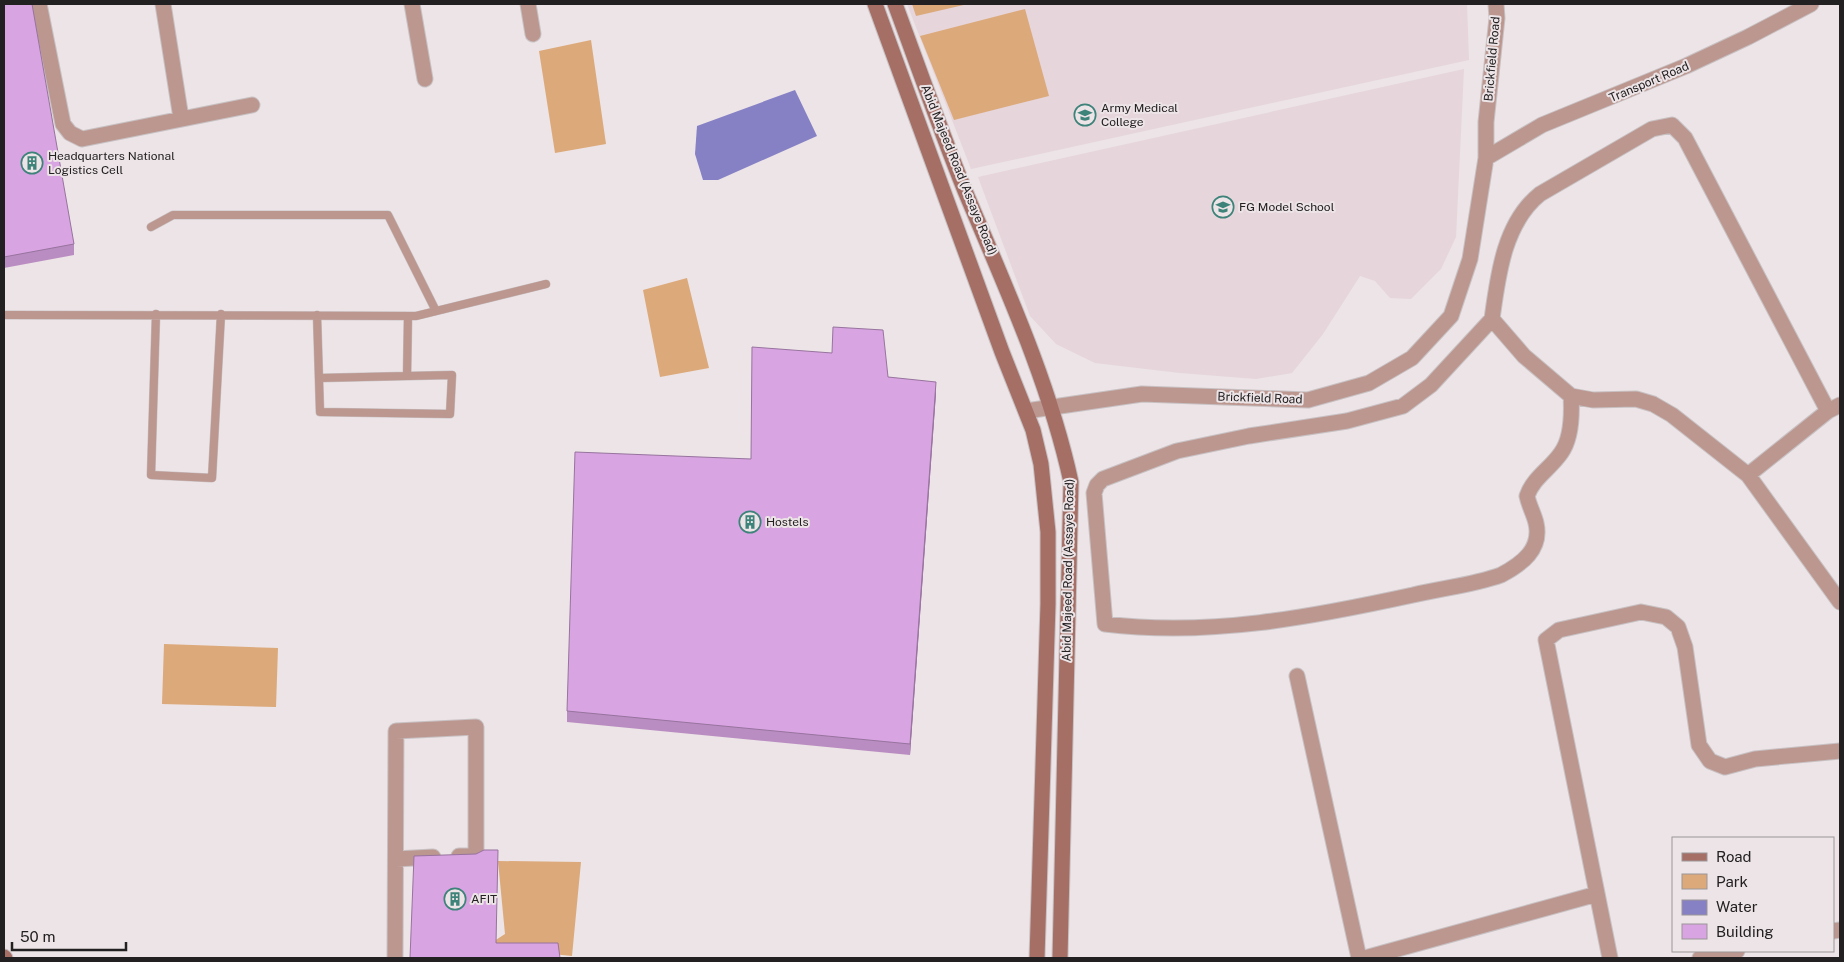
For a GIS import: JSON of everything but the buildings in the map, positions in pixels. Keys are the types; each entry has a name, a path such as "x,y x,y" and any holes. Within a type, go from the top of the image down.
{"main road":[{"name":"Abid Majeed Road (Assaye Road)","path":"875,4 1002,352 1026,411 1041,464 1048,532 1037,958"},
{"name":"Abid Majeed Road (Assaye Road)","path":"895,4 946,144 1025,334 1062,439 1071,482 1060,958"}],"street":[{"path":"39,4 63,124 70,133 82,139 252,105"},
{"path":"163,4 181,118"},
{"path":"412,4 425,79"},
{"path":"528,4 533,34"},
{"name":"Brickfield Road","path":"1026,411 1142,394 1308,400 1369,383 1412,358 1451,316 1470,259 1486,158 1486,122 1496,4"},
{"name":"Transport Road","path":"1486,158 1542,125 1686,66 1748,37 1811,4"},
{"path":"1571,396 1567,442 1561,453 1536,480 1527,496 1536,522 1537,543 1519,564 1501,575 1374,603 1261,623 1185,628 1105,624 1094,494 1097,485 1104,479 1177,451 1250,436 1347,421 1404,406 1431,385 1492,319 1497,284 1506,248 1522,212 1531,201 1652,129 1672,125 1685,138 1834,408 1748,475"},
{"path":"1492,319 1524,356 1571,396 1593,400 1636,399 1653,404 1672,415 1748,475 1840,602"},
{"path":"1610,958 1546,640 1559,630 1641,612 1666,617 1678,627 1685,647 1699,746 1710,761 1725,767 1755,759 1840,752"},
{"path":"1297,676 1359,958"},
{"path":"396,859 476,856 476,727 396,731 396,859 396,958"},
{"path":"1365,958 1597,894"},
{"path":"1700,958 1732,952"}],"lane":[{"path":"151,227 173,215 388,215 436,311"},
{"path":"4,315 221,314 408,316 546,284"},
{"path":"156,314 151,475 212,478 221,314"},
{"path":"317,315 320,412 450,414 452,375 319,378"},
{"path":"407,376 408,316"}],"shaded area":[{"name":"Army Medical College","path":"907,4 1467,4 1469,60 971,169"},
{"name":"FG Model School","path":"1464,69 1456,237 1441,269 1411,299 1390,298 1375,281 1360,276 1323,334 1292,373 1256,379 1180,373 1095,363 1056,344 1030,316 978,177"}],"green space":[{"path":"912,4 968,4 916,16"},
{"path":"1025,9 1049,96 954,120 920,36"},
{"path":"591,40 606,144 555,153 539,51"},
{"path":"687,278 709,368 660,377 643,290"},
{"path":"164,644 278,648 276,707 162,704"},
{"path":"498,861 581,862 572,956 485,947 505,934"}],"water":[{"path":"795,90 817,136 718,180 703,180 695,154 697,126"}],"place":[{"name":"Army Medical College","path":"1085,115"},
{"name":"Headquarters National Logistics Cell","path":"32,163"},
{"name":"FG Model School","path":"1223,207"},
{"name":"Hostels","path":"750,522"},
{"name":"AFIT","path":"455,899"}]}
